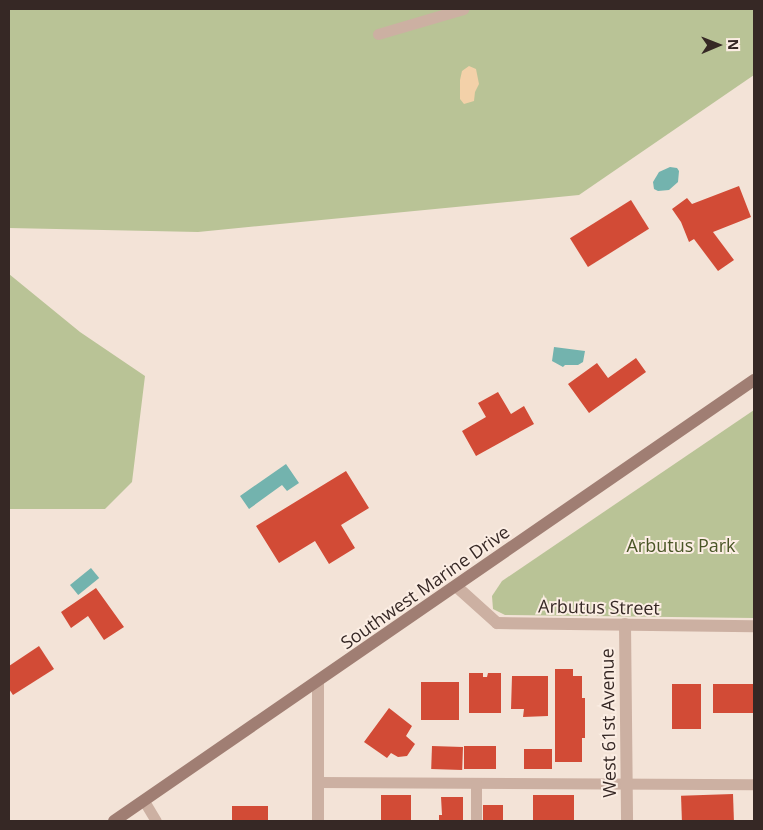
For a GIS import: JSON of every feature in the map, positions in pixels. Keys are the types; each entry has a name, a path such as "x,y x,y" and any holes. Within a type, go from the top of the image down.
{"main road":[{"name":"Southwest Marine Drive","path":"114,821 457,587 754,380"}],"street":[{"name":"Arbutus Street","path":"457,587 497,623 754,626"},
{"name":"West 61st Avenue","path":"625,624 627,821"},
{"path":"318,682 318,821"}],"lane":[{"path":"378,34 464,9"},
{"path":"318,782 754,784"},
{"path":"476,784 476,821"},
{"path":"144,801 156,821"}],"green space":[{"path":"9,9 754,9 754,75 579,195 198,232 9,228"},
{"path":"9,274 80,332 145,376 132,482 105,509 9,509"},
{"name":"Arbutus Park","path":"754,410 754,618 505,615 493,609 492,596 502,581"}],"sand":[{"path":"469,66 476,69 479,84 475,92 474,101 464,104 460,99 460,80 462,71"}],"water":[{"path":"670,167 677,168 679,171 678,182 669,190 658,191 654,189 653,182 659,172"},
{"path":"554,347 585,351 583,362 578,365 565,365 563,367 552,361"},
{"path":"286,464 299,483 287,491 282,485 249,509 240,496"},
{"path":"91,568 99,578 78,595 70,585"}],"building":[{"path":"739,186 751,217 713,232 734,260 718,271 694,239 689,242 681,222 672,209 687,198 692,204"},
{"path":"631,200 649,229 588,267 570,238"},
{"path":"636,358 646,372 589,413 568,384 597,363 608,378"},
{"path":"498,392 511,414 524,406 534,424 476,456 462,431 486,417 478,403"},
{"path":"346,471 369,508 341,525 355,548 329,564 315,541 279,563 256,526"},
{"path":"96,588 124,627 104,640 88,616 71,628 61,612"},
{"path":"39,646 54,669 13,695 9,689 9,666"},
{"path":"555,669 573,669 573,676 582,676 582,698 585,698 585,738 582,738 582,762 555,762"},
{"path":"469,673 483,673 483,677 487,677 488,673 501,673 501,713 469,713"},
{"path":"512,676 548,676 548,716 523,717 524,709 511,709"},
{"path":"421,682 459,682 459,720 421,720"},
{"path":"672,684 701,684 701,729 672,729"},
{"path":"713,684 754,684 754,713 713,713"},
{"path":"389,708 412,726 406,736 415,744 407,756 398,757 391,753 387,758 364,742"},
{"path":"432,746 463,747 462,770 431,769"},
{"path":"464,746 496,746 496,769 464,769"},
{"path":"524,749 552,749 552,769 524,769"},
{"path":"733,794 734,821 682,821 681,796"},
{"path":"381,795 411,795 411,821 381,821"},
{"path":"533,795 574,795 574,821 533,821"},
{"path":"441,797 463,797 463,821 439,821 439,815 442,815"},
{"path":"483,805 503,805 503,821 483,821"},
{"path":"232,806 268,806 268,821 232,821"}]}
